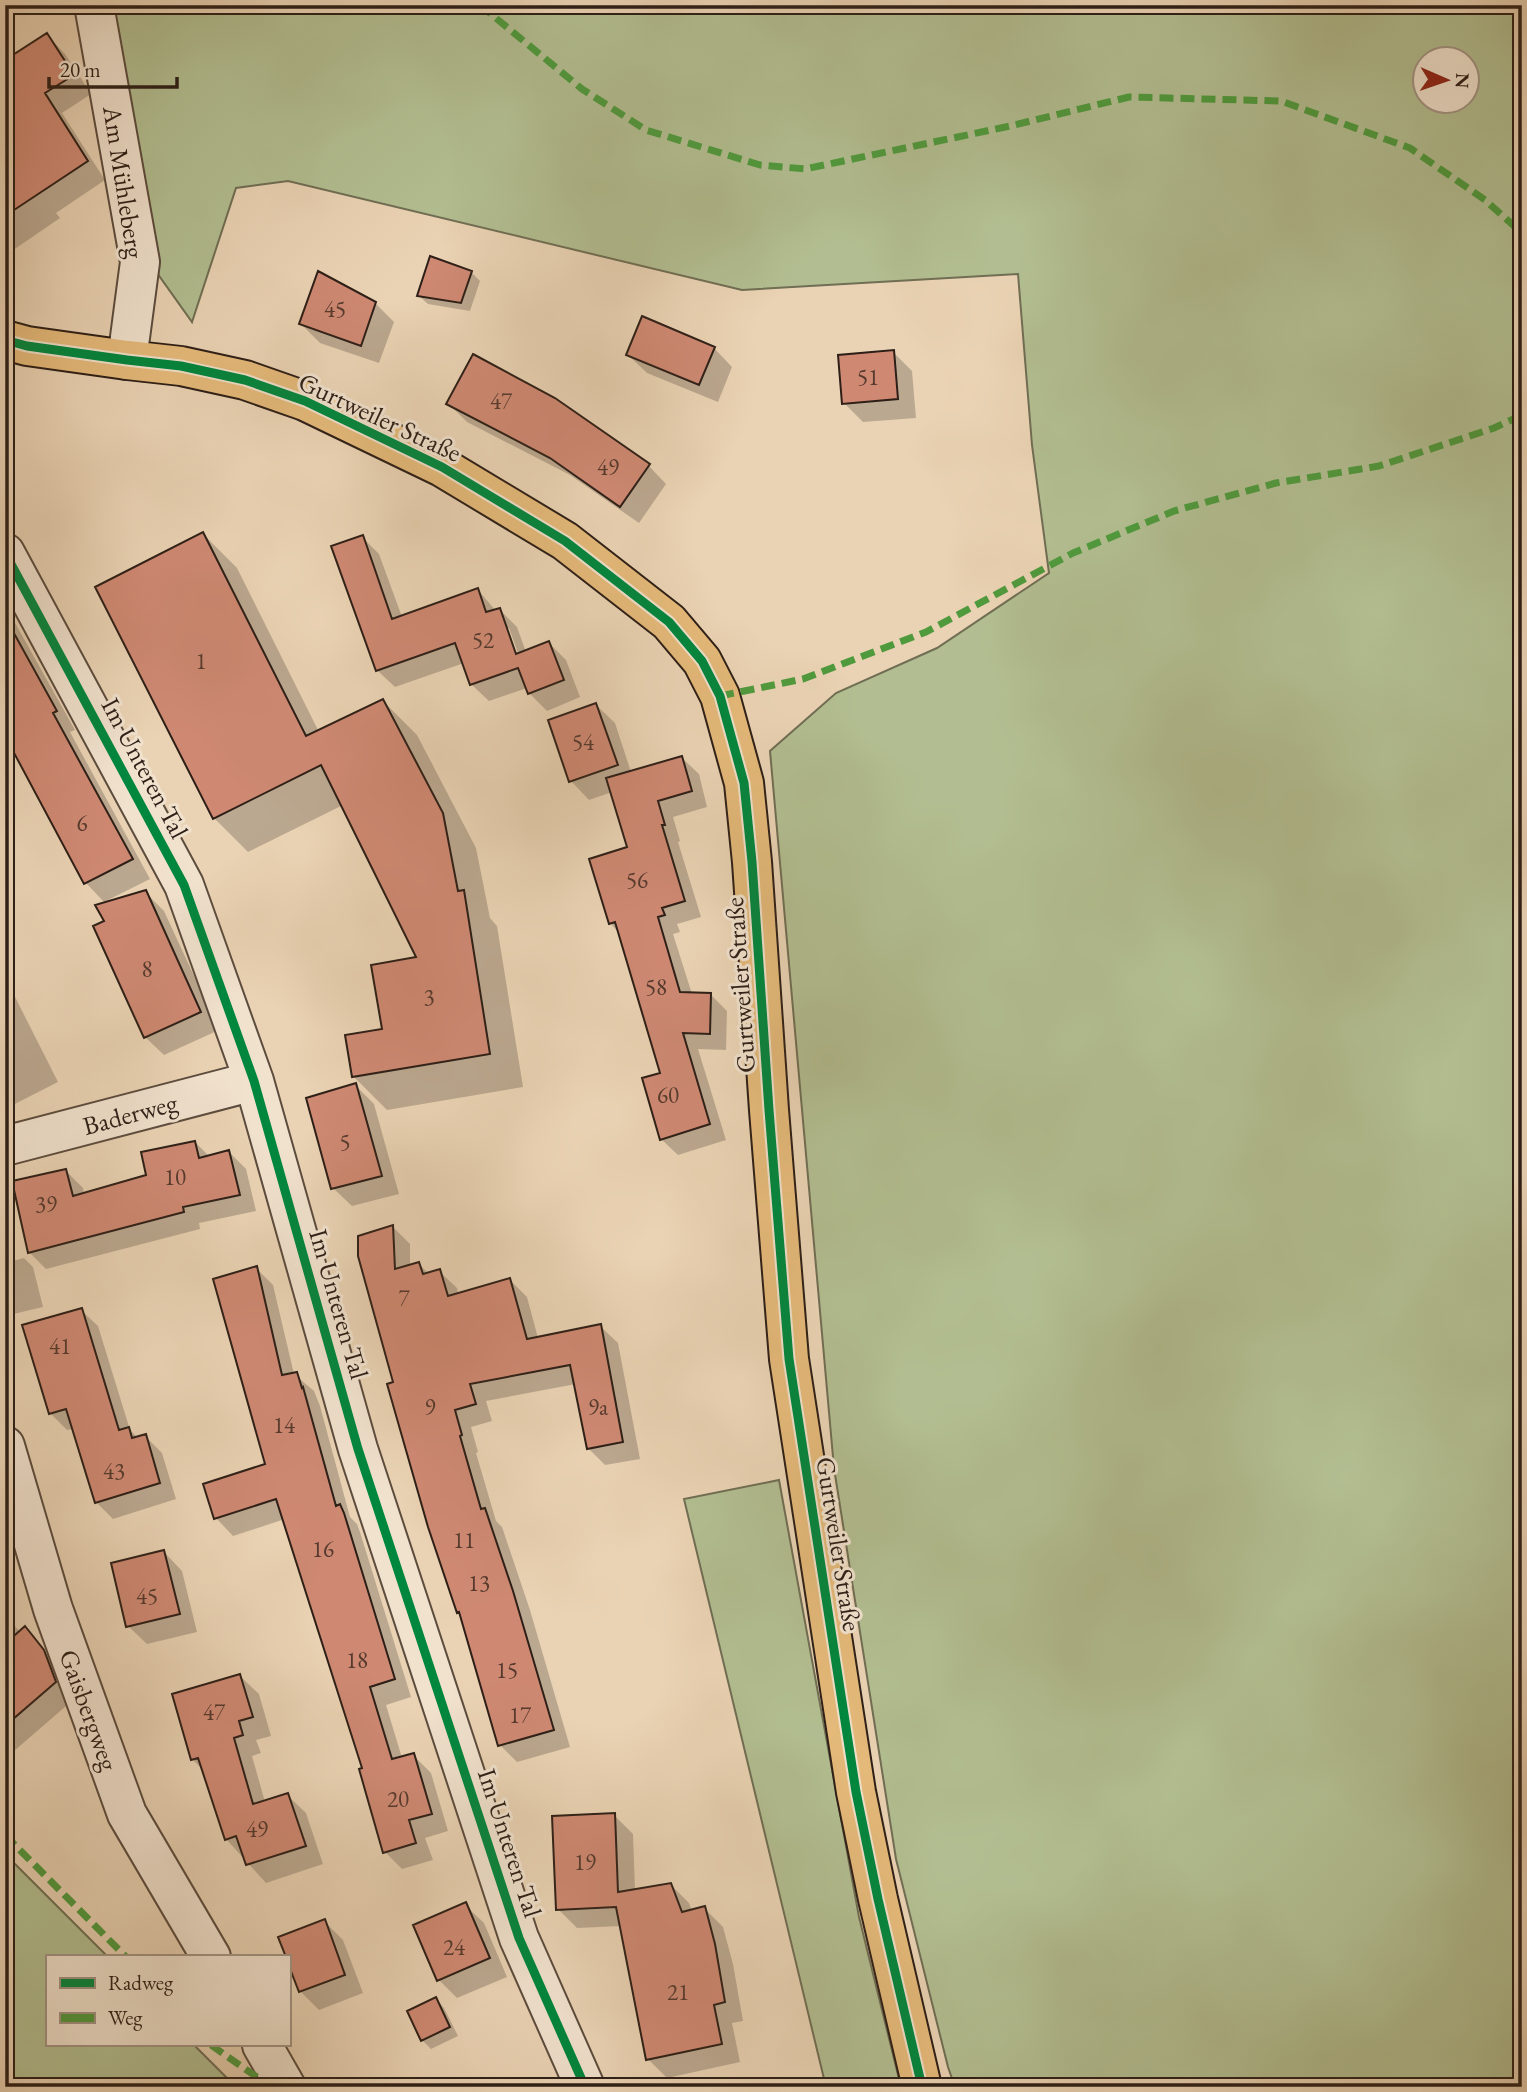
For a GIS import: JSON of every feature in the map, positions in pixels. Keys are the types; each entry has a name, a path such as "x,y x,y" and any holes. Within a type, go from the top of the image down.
{"main road":[{"name":"Gurtweiler Straße","path":"5,340 27,346 181,366 245,380 305,401 442,467 565,541 669,622 702,662 720,696 744,783 789,1359 856,1792 922,2087"}],"street":[{"name":"Am Mühleberg","path":"94,5 139,262 128,360"},
{"name":"Im Unteren Tal","path":"5,553 184,885 254,1081 358,1449 519,1938 585,2087"},
{"name":"Baderweg","path":"5,1146 254,1081"},
{"name":"Gaisbergweg","path":"5,1446 53,1609 127,1814 210,1955"},
{"path":"263,2046 286,2087"}],"green space":[{"path":"113,5 1522,5 1522,2087 955,2087 948,2067 896,1859 834,1468 770,751 836,693 937,648 1049,573 1032,445 1018,274 742,290 288,181 236,188 192,322 155,270"},
{"path":"779,1480 859,1917 901,2087 826,2087 684,1499"},
{"path":"5,1854 106,1955 46,1955 46,2046 195,2046 236,2087 5,2087"}],"building":[{"path":"47,33 74,75 45,93 88,161 5,216 5,60"},
{"path":"430,256 472,271 461,303 417,296"},
{"path":"318,271 376,302 361,346 299,324"},
{"path":"642,316 715,347 699,385 626,355"},
{"path":"894,350 898,399 842,404 838,355"},
{"path":"473,354 555,398 650,464 620,507 550,458 446,404"},
{"path":"203,532 306,736 383,699 443,813 458,891 464,890 490,1054 352,1077 345,1035 382,1029 371,965 416,957 321,765 213,819 95,587"},
{"path":"363,535 392,619 478,588 486,612 500,608 516,654 549,641 564,680 528,694 518,668 470,685 455,643 376,671 331,546"},
{"path":"5,617 57,711 53,713 133,859 84,884 5,736"},
{"path":"596,703 618,765 569,782 548,720"},
{"path":"682,756 692,791 658,801 665,825 662,825 685,901 662,908 665,915 658,917 680,992 711,993 710,1034 683,1033 710,1124 660,1140 642,1078 660,1073 615,922 609,924 589,859 627,847 606,778"},
{"path":"146,890 201,1012 144,1038 93,926 104,921 95,905"},
{"path":"356,1083 382,1176 331,1189 306,1098"},
{"path":"195,1141 199,1158 229,1150 240,1195 183,1207 184,1212 28,1253 12,1181 66,1169 73,1196 146,1175 141,1152"},
{"path":"393,1225 395,1269 419,1262 423,1274 440,1269 448,1296 510,1278 527,1339 601,1324 623,1442 587,1449 570,1365 470,1384 476,1404 455,1410 481,1509 485,1508 513,1591 554,1730 498,1746 459,1612 457,1613 428,1527 387,1384 393,1382 358,1256 358,1236"},
{"path":"257,1266 282,1375 297,1372 303,1387 336,1506 340,1504 344,1513 395,1679 370,1687 392,1759 414,1753 432,1814 409,1820 416,1843 383,1853 359,1769 362,1768 276,1499 214,1519 203,1484 265,1464 213,1279"},
{"path":"82,1308 119,1430 129,1427 132,1438 146,1434 160,1483 95,1503 66,1409 49,1414 22,1325"},
{"path":"164,1550 180,1614 126,1627 111,1563"},
{"path":"25,1626 44,1650 56,1682 5,1726 5,1644"},
{"path":"240,1674 253,1717 239,1721 243,1735 234,1738 253,1804 288,1793 306,1846 246,1865 236,1836 225,1840 198,1758 191,1760 172,1694"},
{"path":"615,1813 618,1892 671,1883 682,1912 705,1906 725,2002 714,2005 722,2044 646,2060 616,1907 556,1910 552,1816"},
{"path":"466,1902 490,1958 437,1981 413,1925"},
{"path":"325,1919 345,1975 299,1992 290,1969 290,1955 285,1955 278,1937"},
{"path":"436,1997 450,2027 421,2041 407,2011"}],"marked path":[{"path":"480,5 582,89 646,130 760,165 805,169 1010,126 1129,97 1281,101 1410,148 1485,200 1522,233"},
{"path":"720,696 803,679 926,632 1073,553 1174,511 1276,483 1379,466 1494,428 1522,415"},
{"path":"5,1835 124,1955"},
{"path":"212,2046 271,2087"}],"cycle path":[{"path":"5,340 27,346 181,366 245,380 305,401 442,467 565,541 669,622 702,661 720,696 744,783 789,1359 856,1792 922,2087"},
{"path":"5,553 184,885 254,1081 358,1449 519,1938 585,2087"}]}
